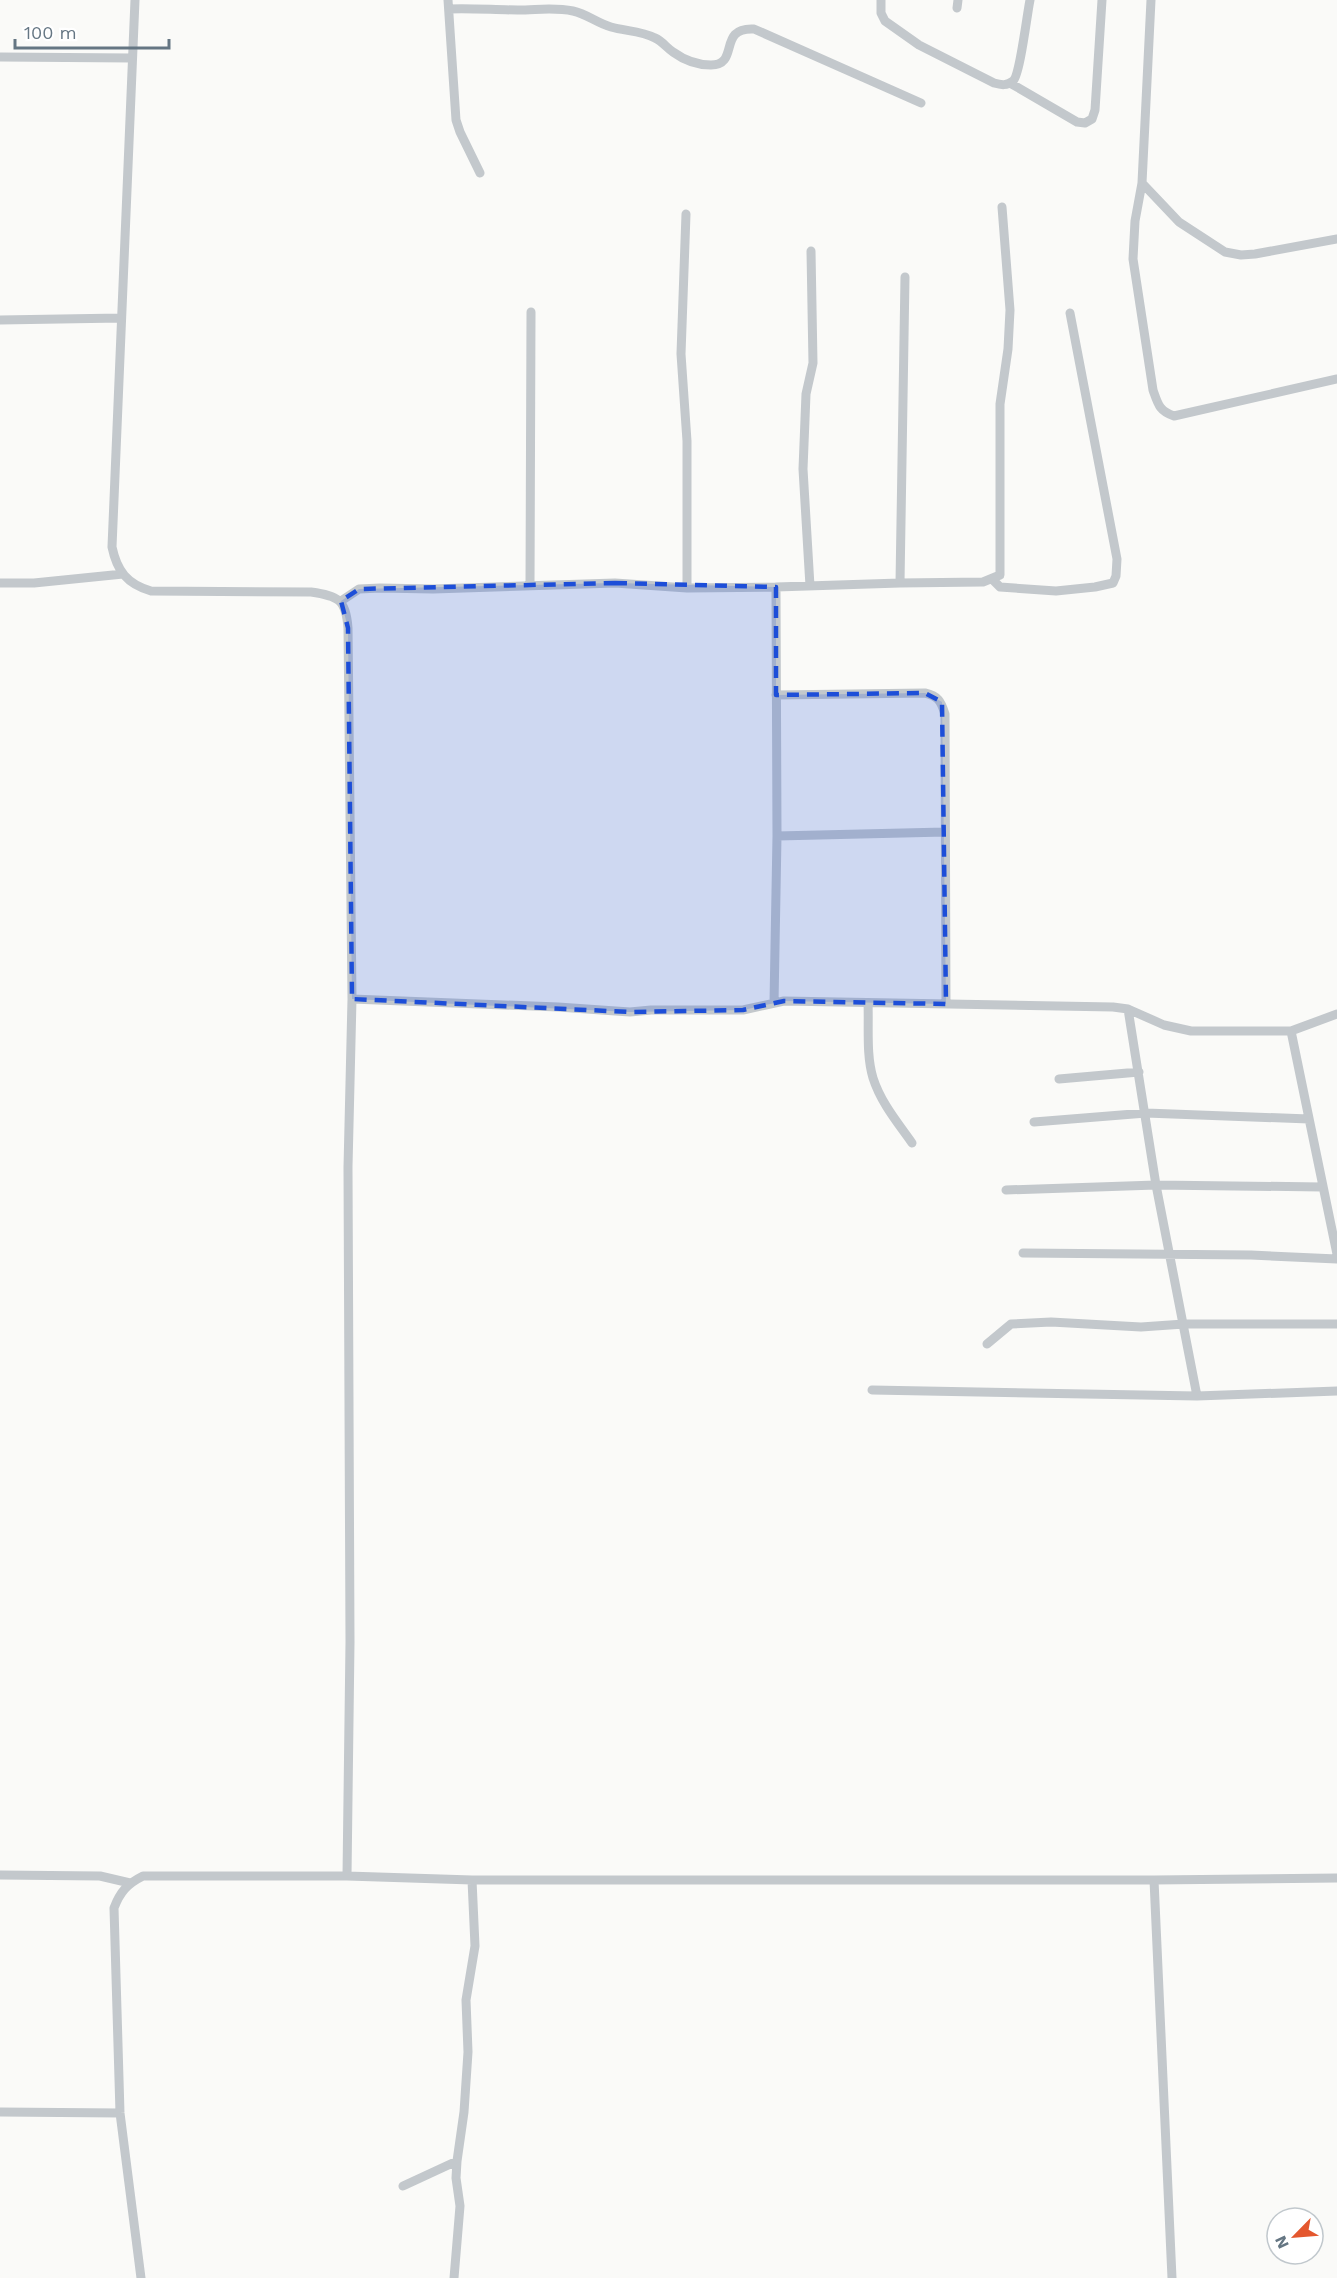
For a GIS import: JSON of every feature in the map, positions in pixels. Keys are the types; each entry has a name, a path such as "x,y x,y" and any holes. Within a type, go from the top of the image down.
{"street":[{"path":"135,0 112,547 115,561 123,574 137,587 151,591 311,592 329,595 341,601 347,614 352,999 348,1167 350,1642 347,1876"},
{"path":"881,0 881,13 885,21 918,45 1002,85 1010,83 1018,73 1030,0"},
{"path":"1010,83 1077,122 1084,123 1092,119 1095,110 1102,0"},
{"path":"1151,0 1142,183 1135,221 1133,259 1153,390 1164,412 1174,416 1337,379"},
{"path":"480,173 459,132 456,120 449,5 573,11 606,25 656,38 673,52 693,63 713,66 726,58 736,32 743,28 754,29 921,103"},
{"path":"0,57 132,58"},
{"path":"1142,183 1179,222 1225,252 1240,255 1256,254 1337,238"},
{"path":"341,601 359,589 615,583 687,588 776,587 983,582 1000,575 1000,404 1008,349 1010,310 1002,207"},
{"path":"686,214 681,354 687,441 687,588"},
{"path":"810,586 803,469 806,394 813,363 811,251"},
{"path":"900,583 905,277"},
{"path":"530,585 531,312"},
{"path":"992,579 1000,587 1056,591 1113,583 1116,576 1117,559 1071,313"},
{"path":"0,320 122,318"},
{"path":"0,583 34,583 123,574"},
{"path":"774,1003 777,836 776,587"},
{"path":"776,695 925,693 934,695 942,702 945,714 946,1004"},
{"path":"777,836 945,831"},
{"path":"352,999 630,1012 743,1010 774,1003 1113,1007 1128,1009 1164,1025 1191,1031 1291,1031 1337,1014"},
{"path":"868,1003 869,1054 873,1078 887,1107 912,1143"},
{"path":"1128,1009 1156,1185 1197,1396"},
{"path":"1291,1031 1337,1254"},
{"path":"1059,1079 1138,1072"},
{"path":"1034,1122 1146,1113 1309,1119"},
{"path":"1006,1190 1156,1185 1322,1187"},
{"path":"1023,1253 1251,1255 1337,1259"},
{"path":"987,1344 1011,1324 1051,1322 1141,1327 1184,1324 1337,1323"},
{"path":"872,1390 1197,1396 1337,1391"},
{"path":"0,1875 100,1876 130,1883"},
{"path":"141,2278 120,2113 114,1908 122,1891 142,1876 347,1876 472,1880 1337,1878"},
{"path":"454,2278 460,2206 456,2178 468,2052 466,2000 475,1946 472,1880"},
{"path":"1154,1880 1172,2278"},
{"path":"0,2112 120,2113"},
{"path":"403,2186 457,2162"}],"highlighted area":[{"path":"615,583 776,587 776,695 925,693 942,702 946,1004 784,1001 743,1010 630,1012 352,999 348,628 341,601 359,589"}]}
